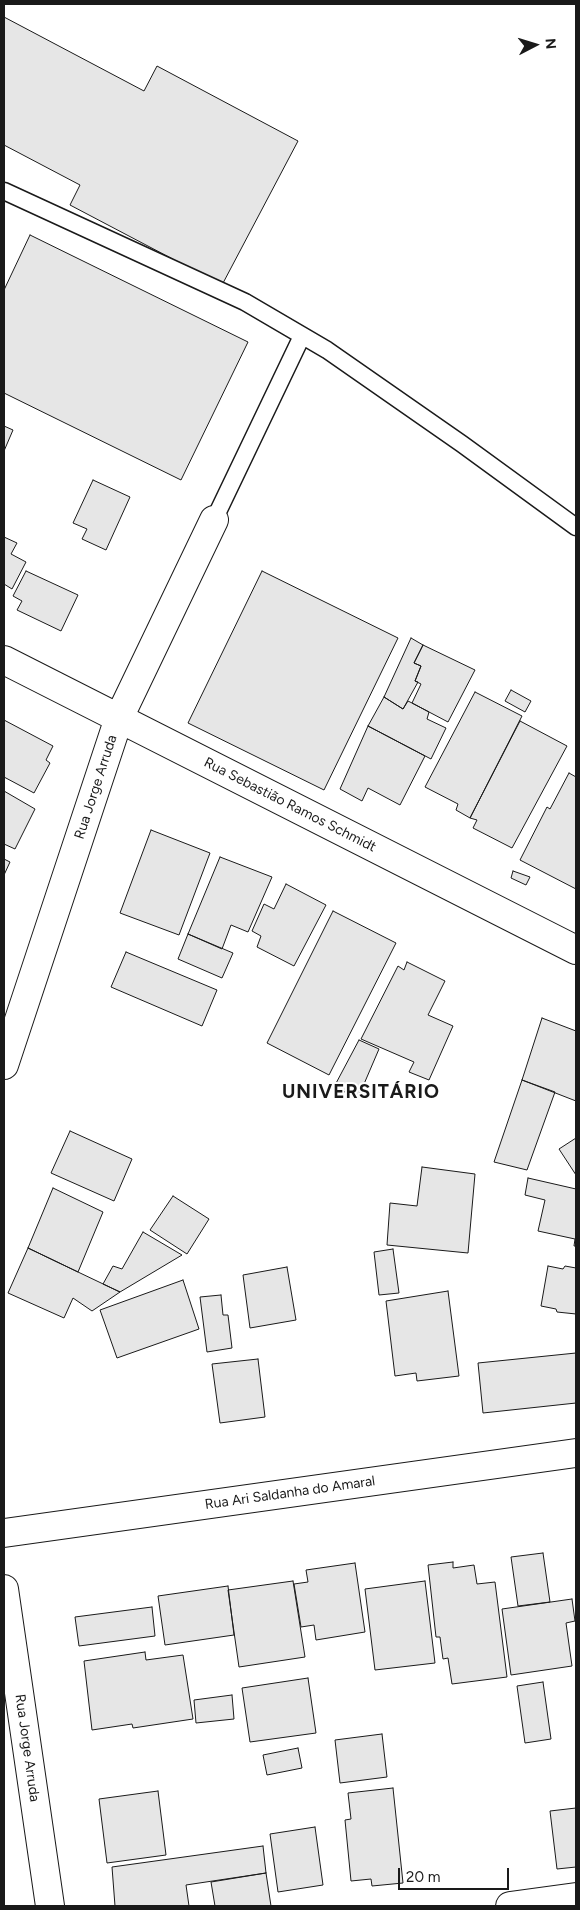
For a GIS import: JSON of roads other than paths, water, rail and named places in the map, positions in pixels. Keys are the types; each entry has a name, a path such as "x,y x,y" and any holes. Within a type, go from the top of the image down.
{"street":[{"name":"Rua Jorge Arruda","path":"4,1065 119,718 214,520"},
{"name":"Rua Sebastião Ramos Schmidt","path":"4,660 576,950"},
{"name":"Rua Ari Saldanha do Amaral","path":"4,1533 576,1453"},
{"name":"Rua Jorge Arruda","path":"4,1589 50,1906"},
{"path":"510,1906 576,1897"}],"lane":[{"path":"4,191 245,302 327,350 576,527"},
{"path":"214,520 302,336"}],"district":[{"name":"UNIVERSITÁRIO","path":"361,1092"}]}
